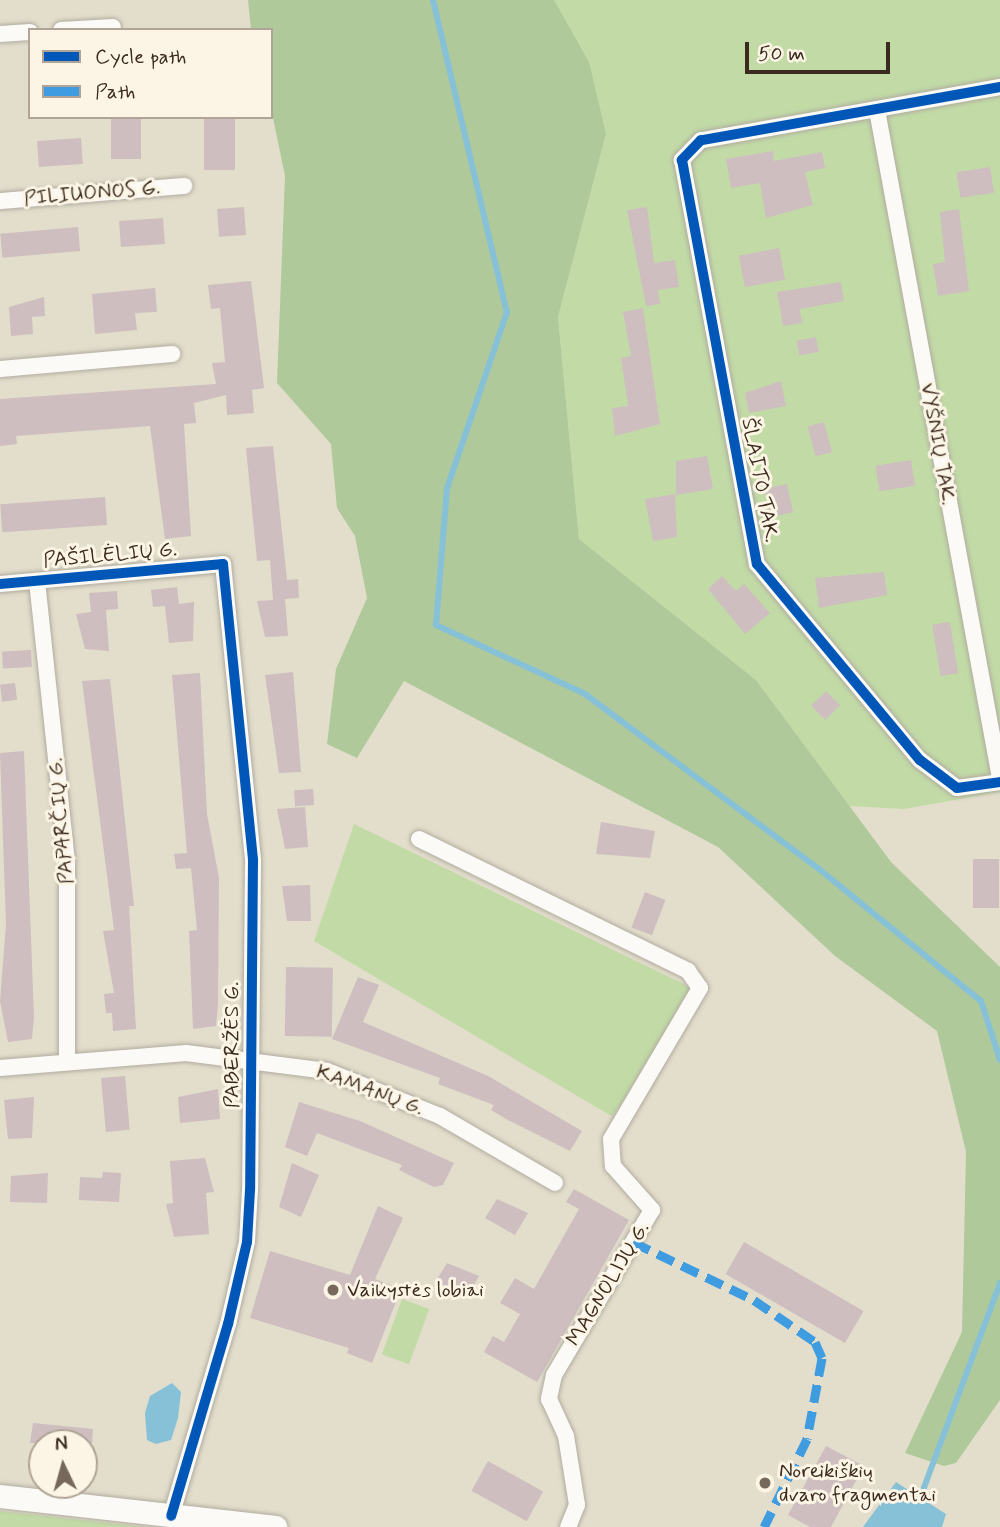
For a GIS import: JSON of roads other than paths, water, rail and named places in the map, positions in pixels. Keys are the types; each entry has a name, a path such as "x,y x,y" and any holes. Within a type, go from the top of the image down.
{"main road":[{"path":"0,1496 275,1527"}],"street":[{"path":"96,28 113,27"},
{"path":"0,34 28,32"},
{"path":"877,110 1000,87"},
{"name":"ŠLAITO TAK.","path":"877,110 701,140 688,149 684,173 757,564 893,730 957,788 1000,780"},
{"name":"VYŠNIŲ TAK.","path":"877,110 1000,780"},
{"name":"PILIUONOS G.","path":"0,201 184,186"},
{"path":"0,369 172,354"},
{"name":"PAŠILĖLIŲ G.","path":"0,584 223,565"},
{"name":"PABERŽĖS G.","path":"171,1516 247,1242 253,860 223,565"},
{"name":"PAPARČIŲ G.","path":"37,581 67,862 66,1062"},
{"name":"MAGNOLIJŲ G.","path":"419,839 688,971 700,988 611,1139 614,1166 652,1210 554,1375 549,1399 566,1436 577,1505 568,1527"},
{"name":"KAMANŲ G.","path":"0,1068 186,1053 327,1070 440,1116 555,1183"}],"water":[{"path":"172,1383 181,1392 178,1418 171,1440 156,1444 147,1440 145,1413 150,1396"},
{"path":"896,1482 946,1514 942,1527 863,1527"}],"waterway":[{"path":"433,0 507,312 447,488 436,625 585,694 819,869 981,1001 1000,1060"},
{"path":"919,1501 1000,1283"}],"place":[{"name":"Vaikystės lobiai","path":"333,1290"},
{"name":"Noreikiškių dvaro fragmentai","path":"765,1483"}]}
